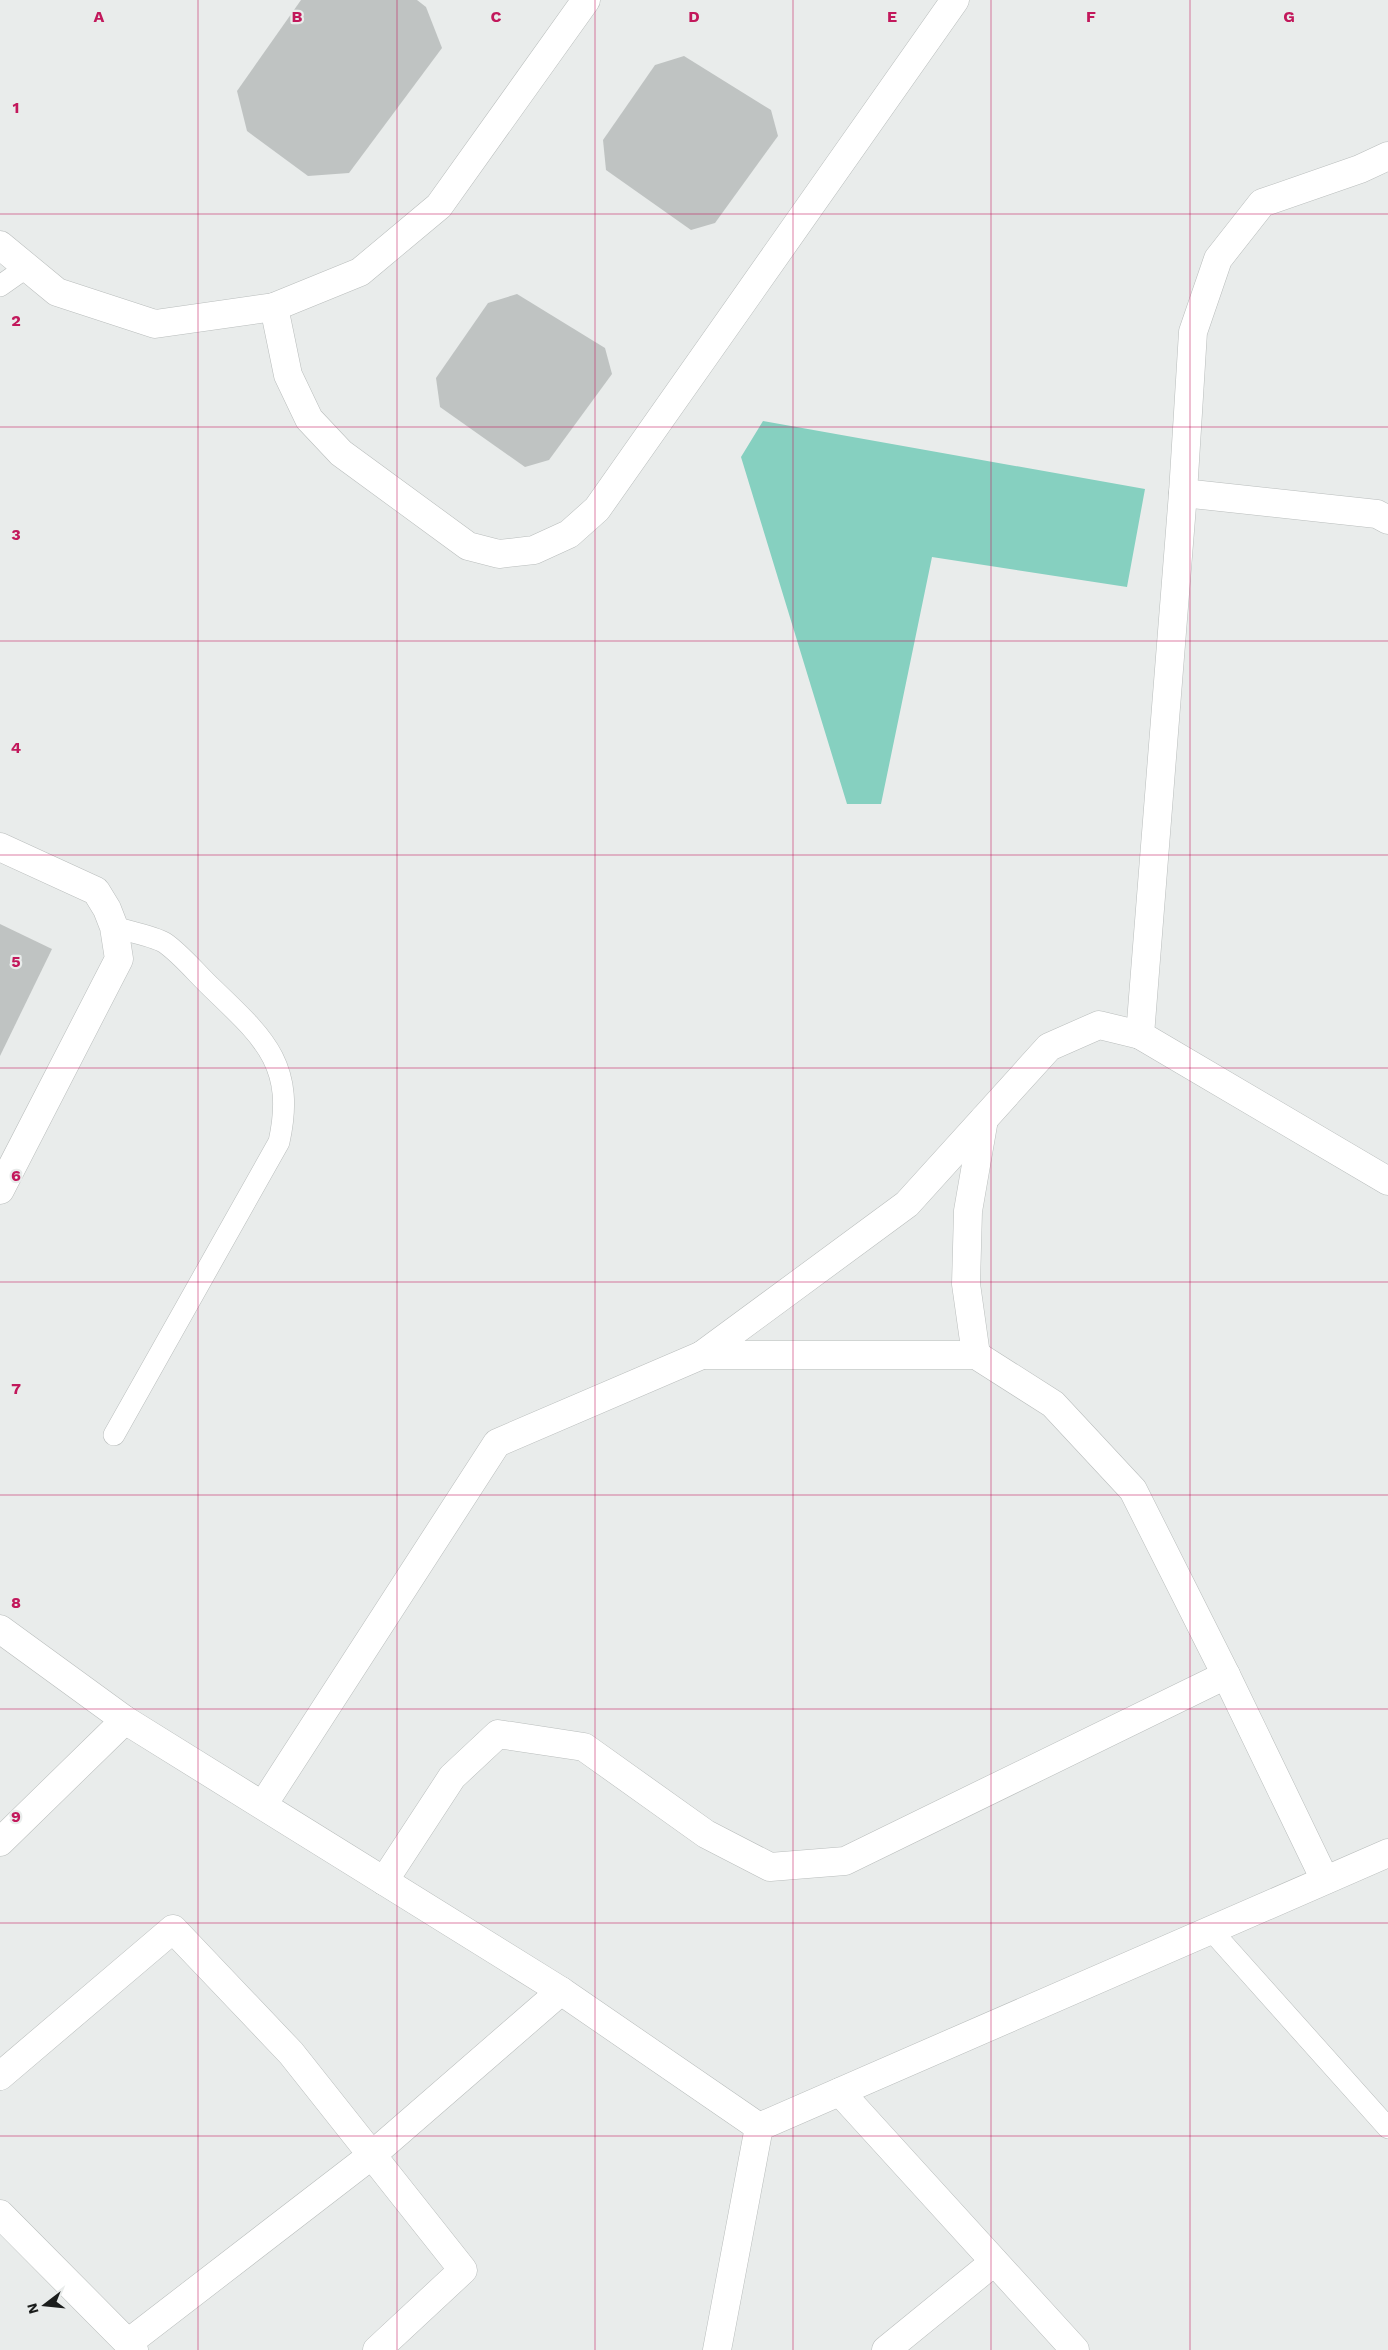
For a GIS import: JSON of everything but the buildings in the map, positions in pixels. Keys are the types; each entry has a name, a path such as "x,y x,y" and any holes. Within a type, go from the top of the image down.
{"street":[{"path":"0,245 57,292 154,324 274,307 360,272 439,206 586,0"},
{"path":"274,307 288,375 310,418 341,453 468,546 499,554 534,550 569,534 597,509 955,0"},
{"path":"1140,1035 1183,493 1193,332 1218,259 1262,203 1360,170 1388,156"},
{"path":"1183,493 1377,514 1388,520"},
{"path":"0,847 96,892 107,908 114,927 119,960 0,1190"},
{"path":"263,1805 497,1443 702,1355 907,1204 1049,1047 1099,1025 1140,1035 1388,1181"},
{"path":"976,1355 966,1284 968,1220 984,1119"},
{"path":"702,1355 976,1355 1053,1404 1133,1490 1226,1675 1325,1880"},
{"path":"0,1629 125,1720 561,1991 759,2127"},
{"path":"384,1881 452,1777 498,1734 584,1747 706,1834 770,1867 845,1861 1226,1675"},
{"path":"0,1842 125,1720"},
{"path":"759,2127 1388,1853"},
{"path":"0,2076 173,1929 291,2053 463,2270 377,2350"},
{"path":"1,2216 131,2347 372,2155 561,1991"},
{"path":"840,2092 1075,2350"},
{"path":"718,2350 759,2127"},
{"path":"886,2350 994,2262"}],"lane":[{"path":"0,286 27,267"},
{"path":"114,927 164,942 256,1030 276,1063 284,1102 284,1122 279,1142 114,1435"},
{"path":"1211,1930 1388,2128"}],"green space":[{"path":"763,421 1145,489 1127,587 932,557 881,804 847,804 741,457"}]}
